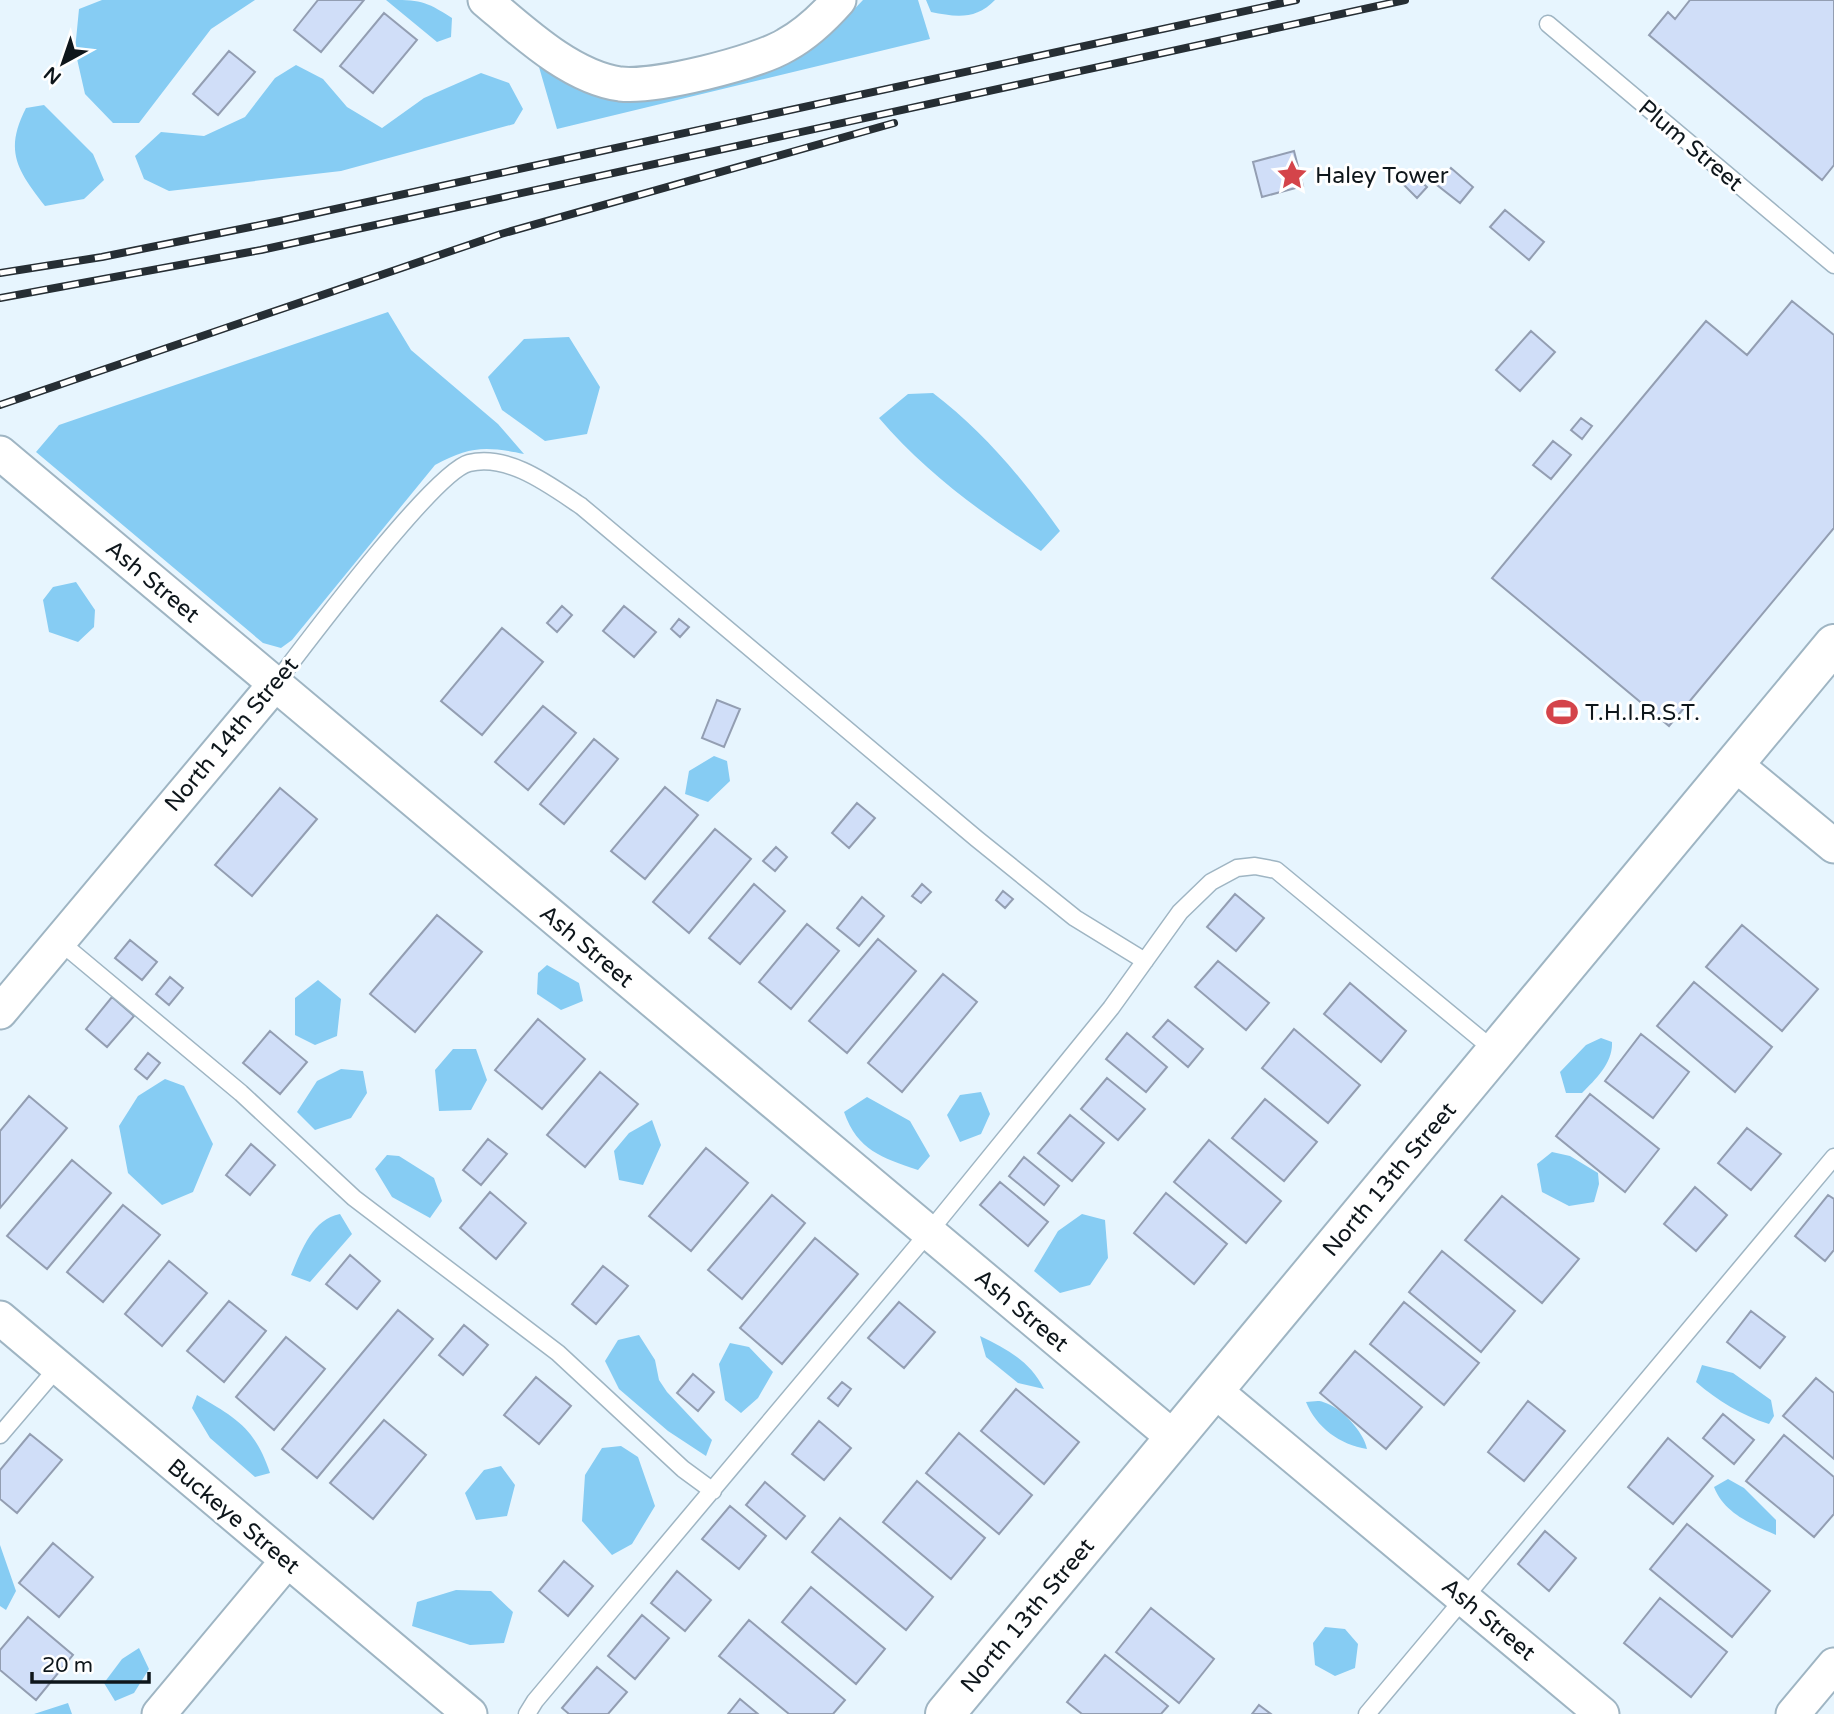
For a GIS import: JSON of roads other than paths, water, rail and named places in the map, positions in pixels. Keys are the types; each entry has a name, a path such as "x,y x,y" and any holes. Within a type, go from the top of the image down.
{"main road":[{"name":"North 13th Street","path":"945,1714 1834,645"}],"street":[{"path":"485,0 541,47 577,68 621,84 669,80 762,57 787,45 810,29 839,0"},
{"name":"Ash Street","path":"0,453 1174,1438"},
{"name":"North 14th Street","path":"0,1012 275,684"},
{"path":"1735,764 1834,846"},
{"name":"Buckeye Street","path":"0,1318 470,1714"},
{"name":"Ash Street","path":"1214,1390 1602,1714"},
{"path":"159,1714 287,1562"},
{"path":"1793,1714 1834,1665"}],"lane":[{"name":"Plum Street","path":"1548,24 1834,265"},
{"name":"North 14th Street","path":"275,684 367,564 450,475 467,463 507,466 544,481 581,506 977,839 1075,918 1144,961"},
{"path":"527,1714 535,1701 929,1232 1111,1008 1180,912 1211,882 1237,868 1255,866 1276,870 1495,1051"},
{"path":"59,941 242,1093 354,1198 558,1353 683,1469 713,1491"},
{"path":"1367,1714 1834,1157"},
{"path":"0,1435 58,1367"}],"railway":[{"path":"0,273 102,257 280,221 1296,0"},
{"path":"0,298 261,250 1405,0"},
{"path":"0,405 501,234 894,123"}],"place":[{"name":"Haley Tower","path":"1292,175"},
{"name":"T.H.I.R.S.T.","path":"1562,712"}]}
